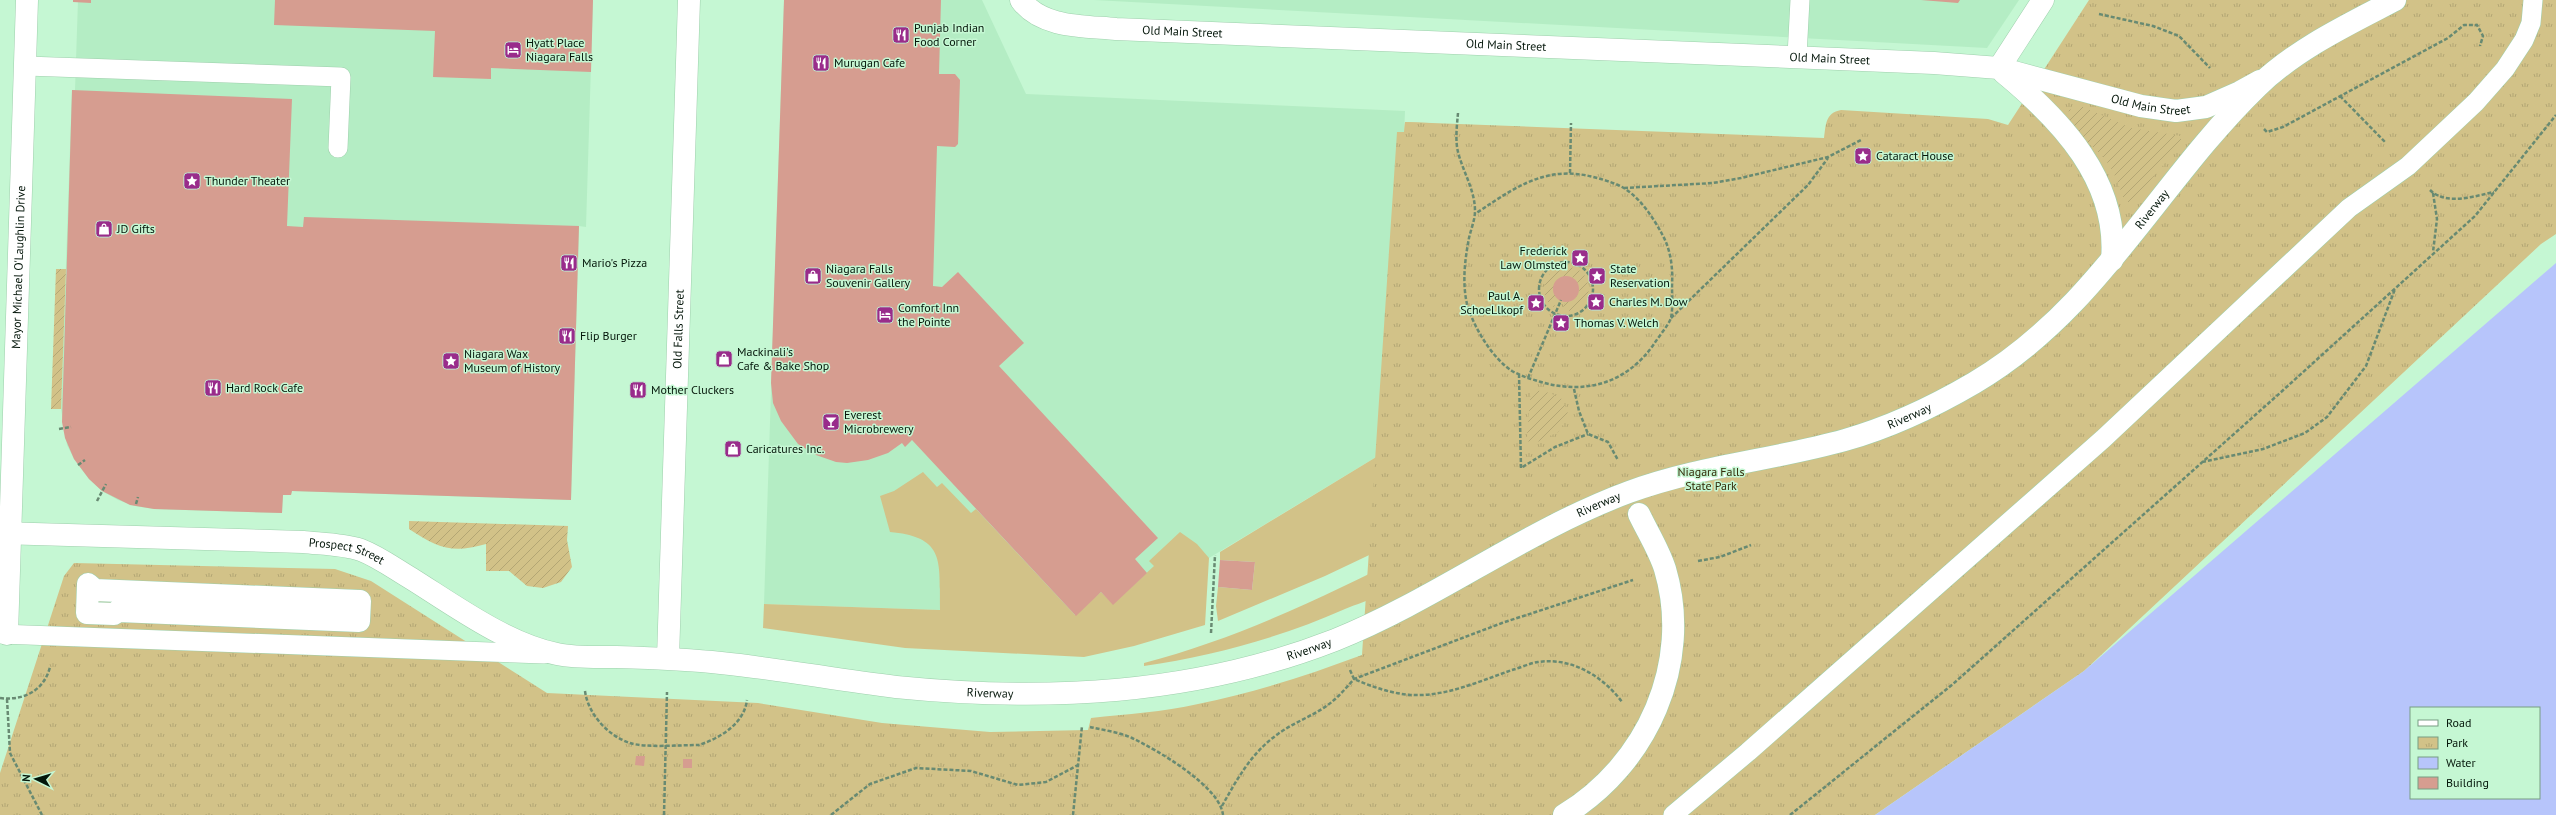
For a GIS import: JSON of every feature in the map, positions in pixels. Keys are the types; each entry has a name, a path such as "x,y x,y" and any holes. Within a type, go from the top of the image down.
{"street":[{"name":"Mayor Michael O'Laughlin Drive","path":"4,634 5,533 28,0"},
{"name":"Old Falls Street","path":"668,658 689,0"},
{"name":"Old Main Street","path":"1021,0 1035,15 1048,20 1116,29 1797,56 1999,68 2141,106 2176,111 2192,110 2221,101 2273,72"},
{"path":"2043,0 1999,68 2034,97 2088,161 2102,190 2112,223 2112,260"},
{"name":"Riverway","path":"668,658 723,663 897,687 1024,695 1106,692 1159,686 1254,666 1338,638 1395,614 1554,526 1630,491 1692,472 1844,440 1927,409 1980,380 2032,342 2072,306 2112,260 2227,119 2273,72 2308,48 2395,0"},
{"path":"1564,815 1581,805 1612,776 1645,733 1662,698 1672,657 1672,606 1664,568 1639,514"},
{"name":"Prospect Street","path":"5,533 303,542 347,546 374,556 515,640 561,655 668,658"},
{"path":"88,584 95,590 360,601 359,621 118,611 114,614 87,613 88,584"}],"lane":[{"path":"1797,56 1800,0"},
{"path":"1673,815 1748,752 2103,439 2349,208 2408,166 2476,102 2505,69 2524,40 2531,23 2533,0"},
{"path":"26,66 341,77 338,148"},
{"path":"4,634 561,655"}],"path":[{"path":"2099,14 2154,26 2179,36 2211,70"},
{"path":"2263,128 2267,132 2283,127 2448,38 2464,25 2478,25 2484,36 2479,50"},
{"path":"2340,96 2433,193 2455,200 2494,192"},
{"path":"1458,113 1457,148 1469,181 1475,214 1466,256 1467,302 1471,315 1497,356 1519,374 1528,378 1574,389 1613,379 1634,367 1647,354 1670,318 1808,186 1828,157"},
{"path":"1790,815 1953,684 2475,216 2556,115"},
{"path":"1570,173 1571,123"},
{"path":"1475,214 1532,180 1548,175 1570,173 1586,174 1624,188 1713,183 1828,157 1861,140"},
{"path":"1624,188 1652,216 1664,237 1672,273 1670,318"},
{"path":"2433,193 2437,219 2434,252"},
{"path":"1567,260 1586,269 1594,288 1585,309 1566,317 1556,313 1546,309 1538,289 1547,268 1567,260"},
{"path":"2202,462 2262,450 2305,433 2327,417 2366,366 2395,288"},
{"path":"1528,378 1561,300"},
{"path":"1519,374 1521,468 1555,448 1588,434 1608,442 1619,464"},
{"path":"1574,389 1579,411 1588,434"},
{"path":"59,429 71,427"},
{"path":"78,465 85,460"},
{"path":"95,505 106,484"},
{"path":"1222,806 1242,772 1257,752 1277,734 1325,707 1341,694 1354,679 1502,623 1609,589 1664,568 1720,557 1751,545"},
{"path":"1211,633 1215,555"},
{"path":"1354,679 1399,694 1422,695 1453,690 1538,662 1566,663 1592,672 1616,694 1645,733"},
{"path":"0,698 23,697 38,689 47,677 51,663"},
{"path":"585,686 590,708 595,716 613,733 631,744 699,745 716,739 739,719 746,705 748,695"},
{"path":"664,815 664,744 667,690"},
{"path":"6,698 10,753 42,815"},
{"path":"1073,815 1080,764 1083,725 1131,738 1177,763 1200,781 1222,806 1223,815"},
{"path":"831,815 870,784 916,768 970,771 1018,785 1046,782 1080,764"}],"shaded area":[{"path":"78,0 593,0 586,227 579,226 571,500 292,491 291,495 283,495 282,513 154,509 135,506 118,500 102,491 89,479 74,459 67,445 61,409 72,90 75,90"},
{"path":"784,0 982,0 1026,94 1405,111 1391,448 1209,558 1111,625 940,610 764,604"},
{"path":"1094,0 2019,0 1987,48"}],"green space":[{"name":"Niagara Falls State Park","path":"2089,0 2556,0 2556,234 2541,244 2084,671 1875,815 0,815 0,773 64,576 74,563 335,569 371,581 547,693 758,703 882,723 990,732 1088,730 1091,718 1172,709 1219,700 1281,683 1362,655 1397,132 1404,132 1405,122 1824,138 1827,120 1832,114 1841,110 1988,119 2008,125"},
{"path":"2081,106 2131,128 2181,136 2181,144 2132,202 2125,202 2116,178 2107,162 2075,132 2067,122 2069,110"},
{"path":"1405,122 1429,123 1384,548 1325,576 1218,621 1216,606 1218,587 1252,590 1255,562 1220,560 1220,552 1391,448"},
{"path":"1566,265 1583,272 1590,288 1582,306 1566,312 1562,311 1565,302 1576,298 1580,289 1576,279 1567,275 1557,280 1553,289 1557,299 1554,307 1549,305 1543,289 1551,272"},
{"path":"56,269 66,269 61,409 51,409"},
{"path":"1531,389 1550,393 1562,399 1569,416 1558,432 1533,444 1529,443 1527,436"},
{"path":"923,472 937,487 942,483 971,513 976,509 1075,615 1101,592 1113,604 1154,566 1149,561 1180,532 1197,544 1209,558 1205,625 1134,646 1084,657 905,648 763,628 764,604 940,610 940,579 936,555 931,546 922,540 908,535 890,532 880,496 894,491"},
{"path":"409,521 568,526 567,540 572,567 561,582 543,588 527,586 509,571 486,571 486,544 464,549 454,549 437,545 409,529"},
{"path":"1413,552 1383,590 1367,601 1272,637 1196,657 1144,666 1144,663 1214,641 1282,615"}],"water":[{"path":"2556,263 2556,815 1875,815 2084,671"}],"building":[{"path":"73,0 91,0 91,3 73,2"},
{"name":"Hyatt Place Niagara Falls","path":"275,0 593,0 591,72 491,68 491,79 433,77 435,31 274,25"},
{"name":"Comfort Inn the Pointe","path":"784,0 941,0 939,74 955,74 960,80 958,144 955,147 937,146 933,286 942,287 958,272 1024,343 999,366 1158,538 1135,559 1147,573 1113,605 1101,592 1076,616 912,440 905,447 902,443 888,453 868,460 847,463 836,462 816,455 798,444 781,421 773,403 771,383"},
{"path":"1921,0 1960,0 1958,3"},
{"path":"72,90 292,99 287,226 303,227 304,217 579,226 571,500 292,491 291,495 283,495 282,513 154,509 130,505 102,491 89,479 74,459 65,438 62,422"},
{"path":"1566,276 1575,280 1579,289 1575,298 1566,302 1557,298 1553,289 1557,280"},
{"path":"1220,560 1255,562 1252,590 1218,587"},
{"path":"636,756 645,756 644,766 635,765"},
{"path":"683,759 692,759 692,768 683,768"}],"place":[{"name":"Punjab Indian Food Corner","path":"901,35"},
{"name":"Hyatt Place Niagara Falls","path":"513,50"},
{"name":"Murugan Cafe","path":"821,63"},
{"name":"Cataract House","path":"1863,156"},
{"name":"Thunder Theater","path":"192,181"},
{"name":"JD Gifts","path":"104,229"},
{"name":"Frederick Law Olmsted","path":"1580,258"},
{"name":"Mario's Pizza","path":"569,263"},
{"name":"Niagara Falls Souvenir Gallery","path":"813,276"},
{"name":"State Reservation","path":"1597,276"},
{"name":"Charles M. Dow","path":"1596,302"},
{"name":"Paul A. SchoeLlkopf","path":"1536,303"},
{"name":"Comfort Inn the Pointe","path":"885,315"},
{"name":"Thomas V. Welch","path":"1561,323"},
{"name":"Flip Burger","path":"567,336"},
{"name":"Mackinali's Cafe & Bake Shop","path":"724,359"},
{"name":"Niagara Wax Museum of History","path":"451,361"},
{"name":"Hard Rock Cafe","path":"213,388"},
{"name":"Mother Cluckers","path":"638,390"},
{"name":"Everest Microbrewery","path":"831,422"},
{"name":"Caricatures Inc.","path":"733,449"}]}
